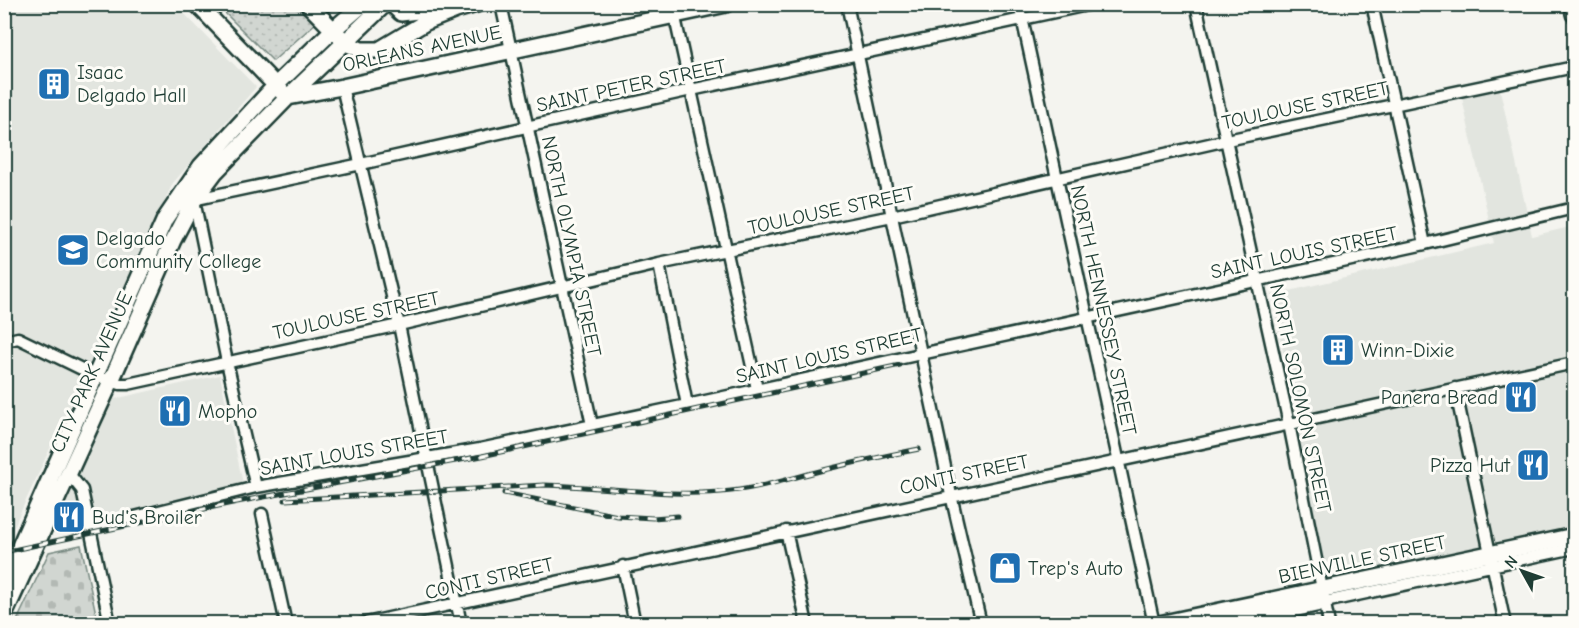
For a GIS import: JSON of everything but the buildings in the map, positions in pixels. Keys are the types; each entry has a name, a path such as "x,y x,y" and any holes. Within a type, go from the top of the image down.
{"main road":[{"path":"197,4 276,86 292,92 323,53 333,30"},
{"name":"ORLEANS AVENUE","path":"308,4 346,43 361,50 379,50 426,22 477,4"},
{"name":"CITY PARK AVENUE","path":"4,582 165,219 178,196 201,166 276,86 363,4"},
{"name":"CITY PARK AVENUE","path":"4,615 173,240 194,200 215,172 292,92 385,4"},
{"path":"392,4 401,13 442,8 456,10"},
{"name":"ORLEANS AVENUE","path":"292,92 342,87 510,51 674,10 726,4"},
{"path":"1573,4 1575,14"},
{"name":"BIENVILLE STREET","path":"1156,624 1323,596 1492,560 1575,536"},
{"name":"BIENVILLE STREET","path":"1224,624 1323,596"}],"street":[{"name":"NORTH OLYMPIA STREET","path":"501,4 592,425"},
{"path":"847,4 951,495 981,624"},
{"name":"NORTH HENNESSEY STREET","path":"1019,4 1156,624"},
{"name":"SAINT PETER STREET","path":"178,196 194,200 361,165 691,90 1023,21 1092,4"},
{"name":"NORTH SOLOMON STREET","path":"1196,4 1289,424 1329,624"},
{"path":"1372,4 1425,244"},
{"path":"674,10 757,389"},
{"name":"TOULOUSE STREET","path":"4,341 18,338 96,376 128,384 399,325 563,285 892,216 1394,104 1575,67"},
{"path":"342,87 399,325 461,624"},
{"path":"194,200 227,362 256,488"},
{"name":"SAINT LOUIS STREET","path":"90,528 256,488 480,449 687,405 1425,244 1575,208"},
{"path":"659,264 687,405"},
{"name":"CONTI STREET","path":"361,624 951,495 1575,363"},
{"path":"1455,388 1505,624"},
{"path":"69,474 81,490 110,624"},
{"path":"262,514 286,624"},
{"path":"786,531 807,624"},
{"name":"BIENVILLE STREET","path":"1492,560 1575,548"},
{"path":"623,566 635,624"}],"shaded area":[{"name":"Delgado Community College","path":"5,5 176,5 256,87 173,183 9,537 5,538 4,329 11,323 5,317"},
{"path":"1500,90 1532,236 1574,226 1574,527 1328,584 1272,295 1494,243 1462,98"},
{"path":"220,375 243,484 56,532 55,528 114,399"}],"green space":[{"path":"217,5 336,5 273,61"},
{"path":"81,545 98,623 16,623 49,552"}],"railway":[{"path":"4,552 237,502 482,456 900,365"},
{"path":"285,500 544,485 708,493 763,486 919,449"},
{"path":"504,493 618,516 653,518 678,516"}],"place":[{"name":"Isaac Delgado Hall","path":"54,84"},
{"name":"Delgado Community College","path":"73,250"},
{"name":"Winn-Dixie","path":"1338,350"},
{"name":"Panera Bread","path":"1521,397"},
{"name":"Mopho","path":"175,411"},
{"name":"Pizza Hut","path":"1533,465"},
{"name":"Bud's Broiler","path":"69,517"},
{"name":"Trep's Auto","path":"1005,568"}]}
